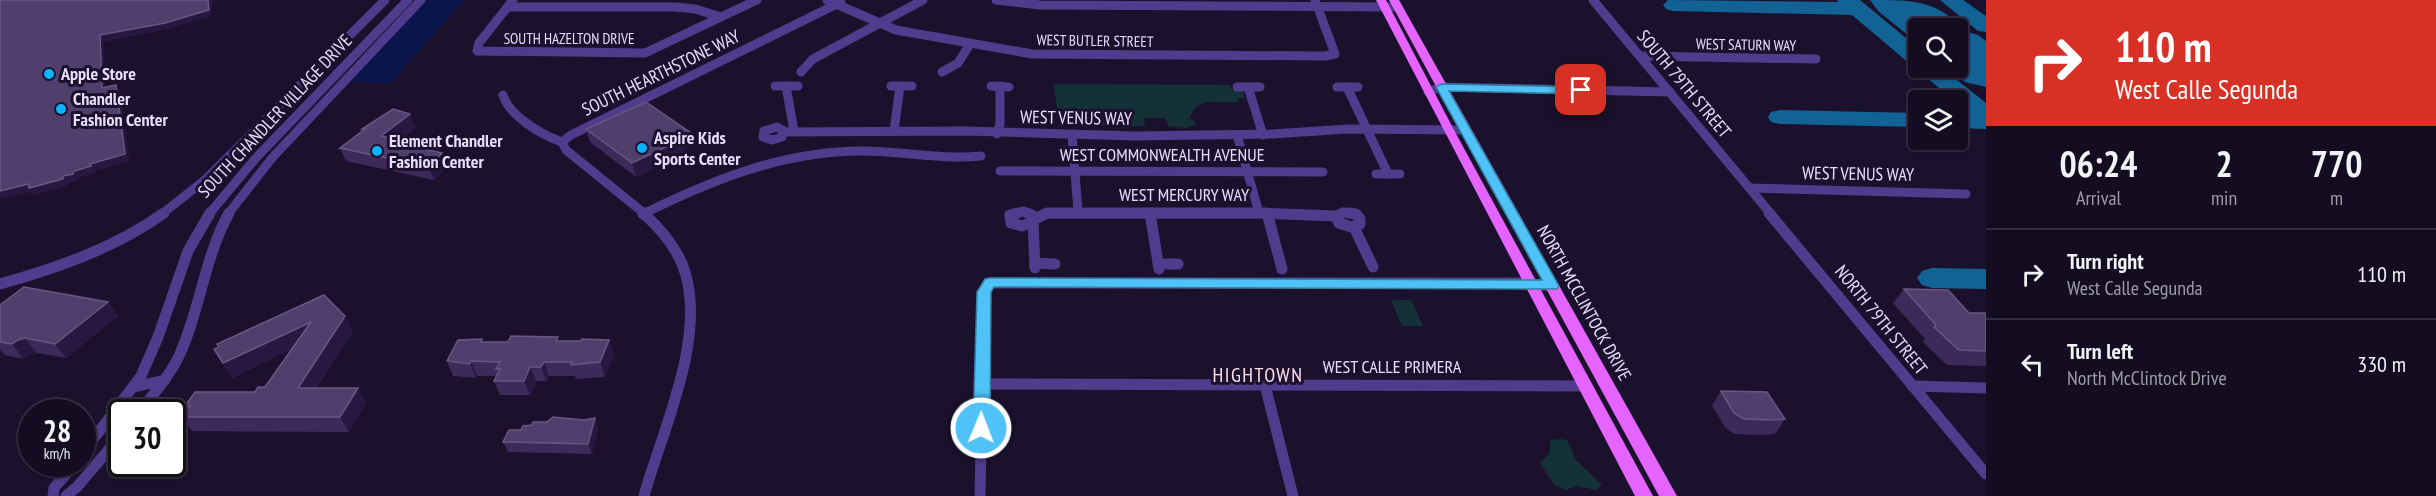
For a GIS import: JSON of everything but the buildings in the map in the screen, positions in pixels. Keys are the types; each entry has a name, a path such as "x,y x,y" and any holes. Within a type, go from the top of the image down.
{"main road":[{"name":"NORTH MCCLINTOCK DRIVE","path":"1383,4 1644,496"},
{"name":"NORTH MCCLINTOCK DRIVE","path":"1396,4 1668,496"}],"street":[{"path":"0,284 33,276 92,253 138,230 174,207 206,180 385,0"},
{"name":"SOUTH CHANDLER VILLAGE DRIVE","path":"96,436 134,387 154,346 188,250 211,210 256,158 408,0"},
{"name":"SOUTH CHANDLER VILLAGE DRIVE","path":"150,399 165,380 183,346 208,264 222,225 233,205 273,158 421,0"},
{"name":"SOUTH HAZELTON DRIVE","path":"510,3 478,43 477,51 645,52 757,0"},
{"name":"WEST BUTLER STREET","path":"827,0 842,2 880,23 916,35 1052,55 1325,56 1335,54 1316,3"},
{"path":"801,72 813,58 923,0"},
{"path":"996,0 1040,5 1396,4"},
{"name":"SOUTH 79TH STREET","path":"1593,0 1749,188"},
{"name":"SOUTH HEARTHSTONE WAY","path":"562,142 571,135 842,2"},
{"path":"510,3 676,7 695,9 721,17"},
{"path":"942,72 958,63 970,44"},
{"name":"WEST SATURN WAY","path":"1640,56 1816,60"},
{"path":"775,86 798,86"},
{"name":"WEST VENUS WAY","path":"786,86 789,131 1263,135 1393,128 1464,130"},
{"path":"894,131 896,86 912,86"},
{"path":"997,134 1000,123 1000,86"},
{"path":"1237,87 1260,87"},
{"path":"1248,87 1263,135"},
{"path":"1358,87 1342,87 1367,129 1388,174"},
{"path":"1428,92 1441,87 1670,92"},
{"path":"503,94 506,105 544,136 562,142 562,147 656,225 677,253 687,280 691,302 687,348 644,496"},
{"path":"1072,134 1078,212"},
{"path":"1237,135 1247,171 1282,269"},
{"path":"643,214 726,174 789,158 826,152 864,151 953,159 981,156"},
{"name":"WEST COMMONWEALTH AVENUE","path":"1007,160 1004,171 1320,172 1314,161"},
{"path":"1376,174 1400,174"},
{"name":"WEST VENUS WAY","path":"1749,188 1966,194"},
{"name":"NORTH 79TH STREET","path":"1749,188 1986,474"},
{"name":"WEST MERCURY WAY","path":"1055,264 1035,266 1034,220 1047,213 1263,213 1336,216 1344,212 1356,214 1361,221 1354,226 1373,267"},
{"path":"1150,213 1158,266 1178,264"},
{"path":"980,496 984,292 990,282 1531,284 1552,286"},
{"path":"134,387 165,380"},
{"name":"WEST CALLE PRIMERA","path":"982,384 1586,386"},
{"path":"1265,384 1293,496"},
{"path":"1912,386 1986,388"},
{"path":"66,496 77,487 108,450"},
{"path":"53,496 54,488 64,477"}],"green space":[{"path":"1054,84 1230,85 1232,90 1242,90 1245,98 1238,98 1239,102 1210,102 1198,105 1190,118 1187,118 1192,119 1196,125 1185,128 1168,126 1166,118 1144,118 1145,126 1059,126"},
{"path":"1391,300 1411,300 1423,326 1402,326"},
{"path":"1550,440 1567,440 1576,460 1602,485 1596,490 1577,486 1566,490 1555,486 1540,463 1550,453"}],"shaded area":[{"path":"427,0 464,0 391,83 350,82"}],"taxiway":[{"path":"1847,0 1908,51"},
{"path":"1950,0 1986,26"},
{"path":"1673,5 1857,9"},
{"path":"1941,78 1986,115"},
{"path":"1780,117 1908,120"},
{"path":"1968,121 1986,122"},
{"path":"1932,278 1986,279"}],"runway":[{"path":"1897,0 1921,18"},
{"path":"1968,55 1986,69"}],"place":[{"name":"Apple Store","path":"49,74"},
{"name":"Chandler Fashion Center","path":"61,109"},
{"name":"Aspire Kids Sports Center","path":"642,148"},
{"name":"Element Chandler Fashion Center","path":"377,151"}],"district":[{"name":"HIGHTOWN","path":"1258,375"}],"route":[{"path":"981,428 984,292 990,282 1531,284 1552,286 1441,87 1581,90"}]}
